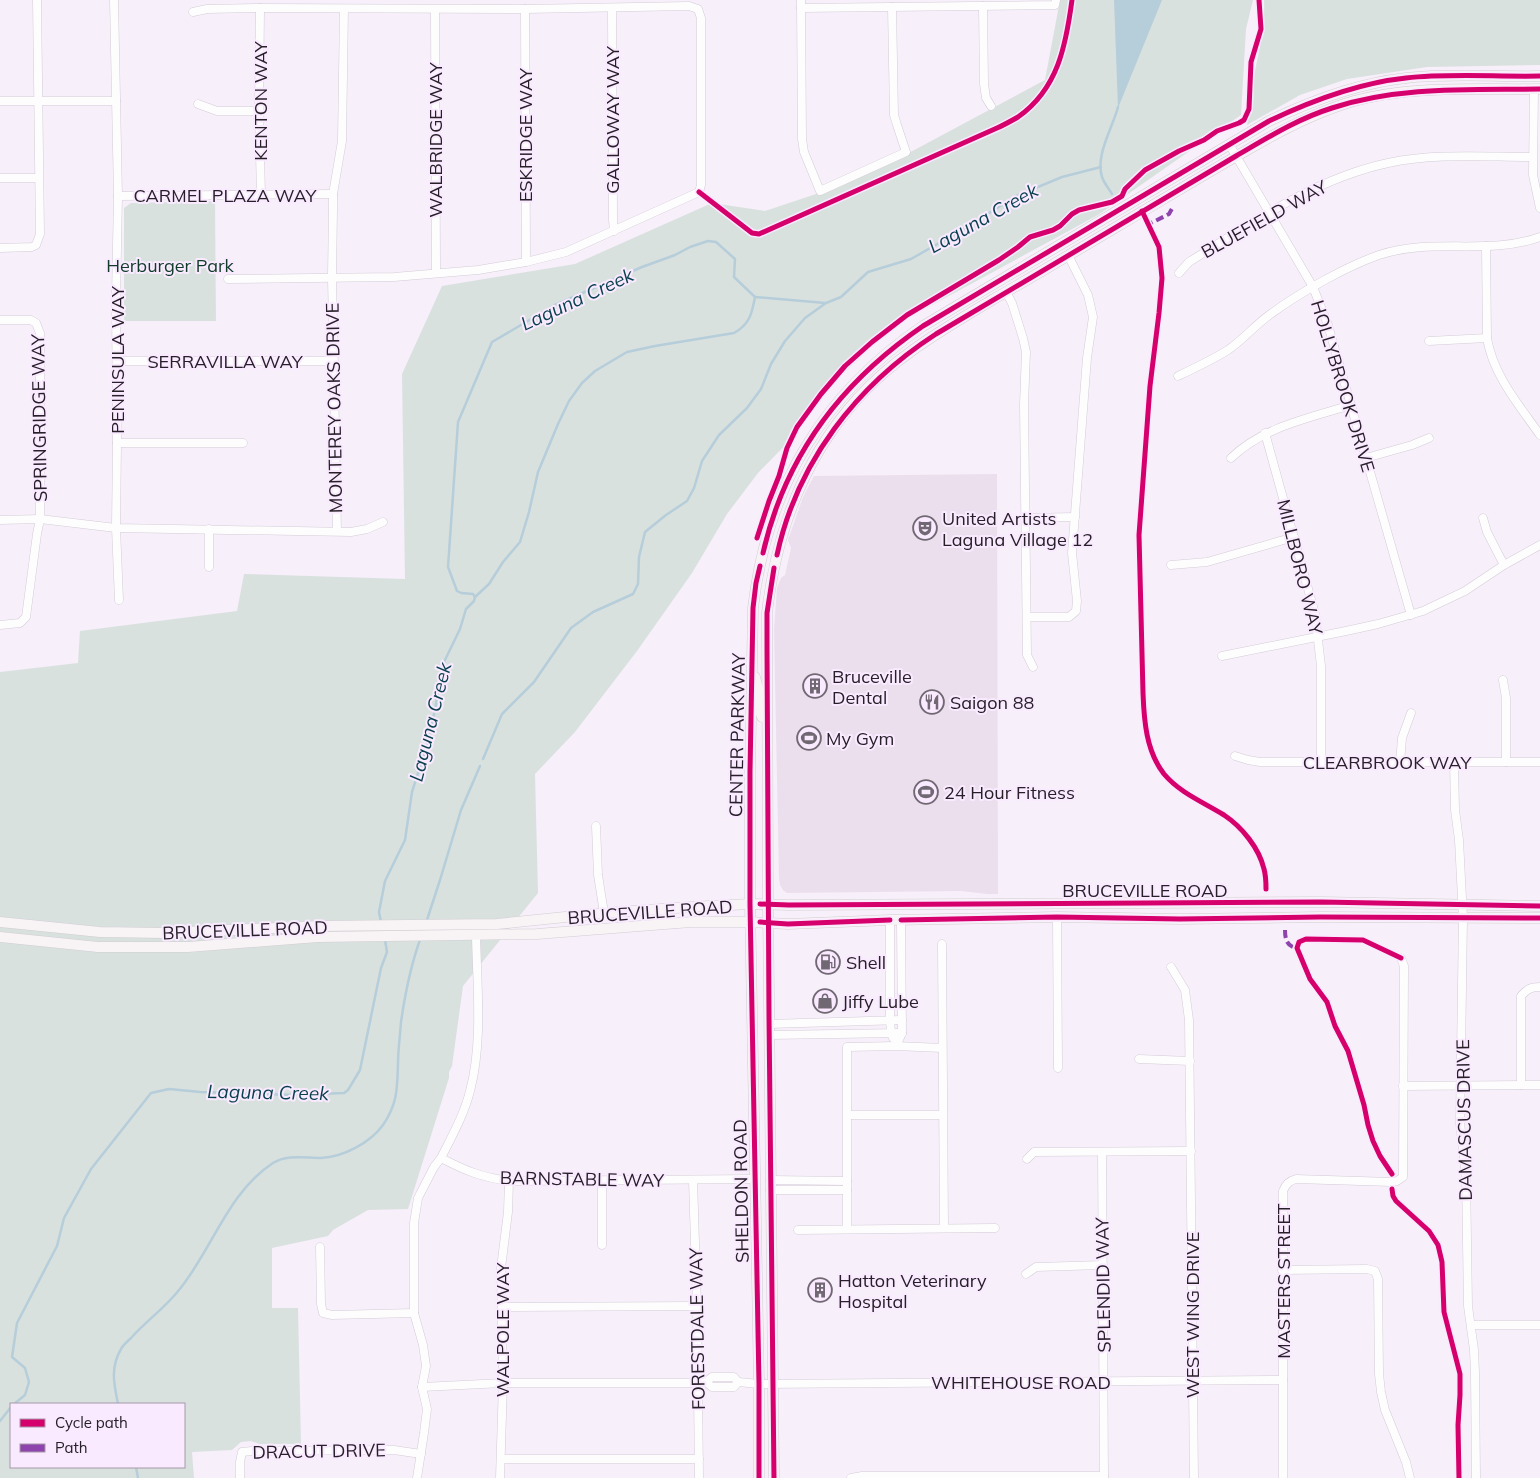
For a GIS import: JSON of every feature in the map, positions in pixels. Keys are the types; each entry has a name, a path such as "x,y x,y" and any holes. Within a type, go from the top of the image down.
{"main road":[{"name":"CENTER PARKWAY","path":"750,904 751,649 756,583 773,516 783,492 804,449 845,392 875,363 923,326 1229,144 1298,107 1367,84 1406,78 1540,76"},
{"name":"CENTER PARKWAY","path":"768,905 767,613 774,568 788,514 809,468 836,426 857,399 914,348 1236,156 1307,117 1356,101 1407,92 1537,89"},
{"path":"752,666 759,694 760,712 762,717 767,718"},
{"name":"BRUCEVILLE ROAD","path":"0,922 100,932 164,933 320,926 370,931 453,931 604,914 750,904 989,905 1321,902 1540,906"},
{"name":"SHELDON ROAD","path":"750,904 759,1478"},
{"name":"SHELDON ROAD","path":"768,905 774,1478"},
{"path":"916,920 932,913 981,911 989,905"},
{"name":"BRUCEVILLE ROAD","path":"453,931 476,935 537,934 691,922 788,924 1057,917 1180,919 1320,917 1540,918"},
{"name":"BRUCEVILLE ROAD","path":"0,937 98,946 188,948 370,931"}],"street":[{"path":"0,248 27,248 36,244 40,234 37,0"},
{"name":"PENINSULA WAY","path":"114,0 118,196 116,528 120,600"},
{"path":"892,7 894,115 906,152 820,191 804,152 802,139 801,4 892,7 1055,5 1056,0"},
{"path":"194,12 207,9 260,8 525,9 690,6 698,9 701,18 702,185 699,192 566,252 526,262 478,270 386,277 228,278"},
{"path":"983,6 984,84 986,98 992,106"},
{"name":"KENTON WAY","path":"260,8 259,111 261,195"},
{"name":"WALBRIDGE WAY","path":"435,8 436,272"},
{"name":"GALLOWAY WAY","path":"612,8 612,210 614,231"},
{"name":"MONTEREY OAKS DRIVE","path":"0,520 40,519 116,528 336,532 332,276 333,194 342,142 344,9"},
{"name":"ESKRIDGE WAY","path":"525,9 526,262"},
{"path":"1537,89 1532,157 1533,175 1540,208"},
{"path":"0,102 116,101"},
{"path":"198,104 217,111 259,111"},
{"name":"HOLLYBROOK DRIVE","path":"1229,144 1313,287 1328,325 1411,614"},
{"name":"BLUEFIELD WAY","path":"1179,273 1189,262 1269,212 1337,178 1389,163 1438,158 1532,157"},
{"path":"0,178 38,178"},
{"name":"CARMEL PLAZA WAY","path":"118,196 333,194"},
{"path":"1178,376 1230,348 1272,312 1313,287 1364,261 1395,250 1430,246 1515,244 1540,237"},
{"path":"1486,246 1487,338 1493,362 1499,375 1540,435"},
{"path":"1027,617 1069,617 1076,611 1077,602 1072,553 1087,358 1093,317 1088,294 1068,255"},
{"path":"1006,292 1012,303 1026,352 1024,405 1027,655 1033,667"},
{"name":"SPRINGRIDGE WAY","path":"0,320 31,320 36,323 40,333 40,519"},
{"path":"1429,340 1487,338"},
{"name":"SERRAVILLA WAY","path":"117,361 334,361"},
{"path":"1231,458 1264,433 1351,405"},
{"name":"MILLBORO WAY","path":"1264,433 1314,607 1321,666 1321,762"},
{"path":"1366,458 1412,445 1429,438"},
{"path":"117,444 244,443"},
{"path":"1025,518 1075,518"},
{"path":"1483,518 1504,565"},
{"path":"0,625 20,623 26,617 36,534 40,519"},
{"path":"336,532 367,529 383,522"},
{"path":"209,529 209,568"},
{"path":"1171,565 1207,562 1294,537"},
{"path":"1222,656 1319,638 1423,611 1465,591 1504,565 1540,545"},
{"path":"763,553 777,555"},
{"path":"760,566 774,568"},
{"path":"1503,680 1506,698 1506,762"},
{"path":"1400,762 1402,738 1411,713"},
{"name":"CLEARBROOK WAY","path":"1235,756 1260,762 1540,762"},
{"name":"DAMASCUS DRIVE","path":"1454,762 1455,810 1459,840 1463,918 1460,1123 1466,1176 1468,1306 1475,1373 1476,1478"},
{"path":"596,826 598,872 604,914"},
{"path":"1057,917 1058,1068"},
{"path":"890,920 890,1020 891,1033 896,1046"},
{"path":"896,1046 902,1033 901,920"},
{"path":"417,1478 427,1409 422,1387 426,1366 423,1345 414,1313 414,1223 418,1198 424,1184 441,1158 464,1111 474,1072 477,1055 476,935"},
{"path":"942,944 944,1228"},
{"name":"MASTERS STREET","path":"1284,1478 1283,1191 1285,1185 1296,1179 1392,1182 1403,1177 1404,966 1401,958"},
{"name":"WEST WING DRIVE","path":"1171,967 1185,990 1189,1020 1194,1478"},
{"path":"1521,1085 1521,996 1526,989 1540,987"},
{"path":"769,1024 902,1020"},
{"path":"769,1035 902,1033"},
{"path":"847,1229 847,1047 896,1046 942,1048"},
{"path":"1139,1059 1190,1061"},
{"path":"1402,1086 1540,1084"},
{"path":"848,1115 942,1115"},
{"path":"1027,1159 1034,1152 1191,1151"},
{"name":"SPLENDID WAY","path":"1102,1152 1104,1477"},
{"name":"BARNSTABLE WAY","path":"441,1158 464,1171 483,1177 509,1181 755,1179"},
{"name":"FORESTDALE WAY","path":"693,1180 697,1306 702,1382 699,1478"},
{"name":"WALPOLE WAY","path":"500,1478 503,1384 501,1268 507,1230 509,1181"},
{"path":"602,1181 602,1245"},
{"path":"770,1185 847,1181"},
{"path":"770,1185 847,1190"},
{"path":"798,1230 995,1228"},
{"path":"320,1247 323,1313 332,1315 414,1313"},
{"path":"1026,1274 1036,1267 1103,1265"},
{"path":"1282,1270 1367,1269 1375,1271 1378,1278 1379,1374 1381,1392 1385,1410 1406,1462 1410,1478"},
{"path":"502,1307 697,1306"},
{"path":"1471,1325 1540,1325"},
{"name":"WHITEHOUSE ROAD","path":"702,1382 712,1387 734,1387 738,1382 759,1384 1283,1380"},
{"path":"422,1387 503,1384 702,1382"},
{"name":"DRACUT DRIVE","path":"240,1478 242,1452 394,1450 421,1454"},
{"path":"501,1459 699,1459"},
{"path":"852,1478 862,1476 1104,1477"}],"shaded area":[{"path":"997,474 998,894 961,891 787,893 780,885 779,878 774,629 777,588 781,578 785,575 791,548 788,540 803,497 814,476"}],"green space":[{"path":"1060,0 1253,0 1246,29 1241,115 1098,215 897,324 822,393 795,435 758,473 727,514 692,573 637,651 575,732 535,774 538,893 463,986 452,1066 408,1209 368,1210 333,1230 328,1236 272,1248 272,1308 298,1308 301,1444 260,1444 251,1441 241,1442 232,1450 192,1452 194,1478 0,1478 0,672 78,663 80,631 237,611 244,574 405,579 402,374 442,286 575,264 712,203 765,211 819,193 905,155 1045,80"},
{"path":"1264,0 1540,0 1540,65 1427,67 1347,79 1300,95 1247,125 1262,33"},
{"name":"Herburger Park","path":"215,201 216,321 124,321 124,208 131,203"}],"water":[{"path":"1114,0 1162,0 1118,108"}],"waterway":[{"name":"Laguna Creek","path":"1112,194 1105,184 1100,168 1105,141 1118,107"},
{"name":"Laguna Creek","path":"483,759 502,714 534,682 571,628 593,612 633,594 638,584 639,557 645,532 687,501 694,488 702,461 719,435 747,408 761,389 771,364 785,341 805,318 826,303 841,297 868,272 911,259 1016,196 1062,177 1101,167"},
{"name":"Laguna Creek","path":"381,922 379,912 385,881 405,840 412,792 430,735 444,662 460,629 466,609 474,601 475,597 473,594 457,591 448,567 458,422 492,342 555,305 708,241 716,242 735,259 734,277 755,297"},
{"name":"Laguna Creek","path":"475,597 489,584 503,562 520,542 538,472 558,424 569,401 582,383 595,371 627,352 734,333 747,322 755,297 825,303"},
{"name":"Laguna Creek","path":"426,923 461,810 480,766"},
{"name":"Laguna Creek","path":"118,1403 114,1383 114,1369 122,1348 179,1290 191,1274 232,1205 257,1175 273,1163 284,1158 321,1158 347,1152 371,1138 383,1125 392,1110 396,1095 401,1022 406,990 421,937"},
{"name":"Laguna Creek","path":"15,1403 25,1395 29,1382 25,1368 12,1357 17,1323 57,1246 64,1218 91,1169 151,1093 169,1089 200,1092 296,1095 344,1093 348,1090 360,1070 381,968 387,952 385,940"},
{"name":"Laguna Creek","path":"0,1421 10,1408"},
{"name":"Laguna Creek","path":"136,1468 138,1478"}],"marked path":[{"path":"1149,228 1149,224 1169,214 1173,207"},
{"path":"1285,930 1287,942 1297,948"}],"cycle path":[{"path":"699,192 752,233 759,234 1005,124 1032,106 1051,80 1063,49 1072,0"},
{"path":"757,538 787,448 797,427 821,394 845,366 872,342 907,315 999,260 1030,237 1053,230 1079,210 1112,202 1122,196 1125,189 1145,170 1179,151 1204,140 1217,131 1244,120 1249,109 1251,62 1261,29 1259,0"},
{"path":"763,553 773,518 786,484 820,424 866,371 923,326 1269,121 1302,106 1353,88 1388,80 1456,75 1540,76"},
{"path":"777,555 786,521 799,488 815,458 834,429 856,402 881,377 907,354 936,334 1259,142 1319,112 1357,101 1409,93 1540,89"},
{"path":"1142,211 1159,247 1162,278 1150,386 1139,535 1143,693 1147,735 1153,755 1170,781 1184,792 1231,820 1249,839 1262,861 1266,889"},
{"path":"759,1478 750,904 750,772 753,608 760,566"},
{"path":"774,568 767,613 774,1478"},
{"path":"760,904 1321,902 1540,906"},
{"path":"901,920 1057,917 1180,919 1320,917 1540,918"},
{"path":"760,922 788,924 890,920"},
{"path":"1392,1174 1373,1141 1348,1051 1335,1026 1327,1002 1310,979 1297,948 1299,942 1306,939 1363,940 1401,958"},
{"path":"1392,1189 1396,1201 1429,1231 1438,1245 1442,1262 1444,1312 1460,1374 1458,1425 1459,1478"}],"place":[{"name":"United Artists Laguna Village 12","path":"925,528"},
{"name":"Bruceville Dental","path":"815,686"},
{"name":"Saigon 88","path":"932,702"},
{"name":"My Gym","path":"809,738"},
{"name":"24 Hour Fitness","path":"926,792"},
{"name":"Shell","path":"828,962"},
{"name":"Jiffy Lube","path":"825,1001"},
{"name":"Hatton Veterinary Hospital","path":"820,1290"}]}
